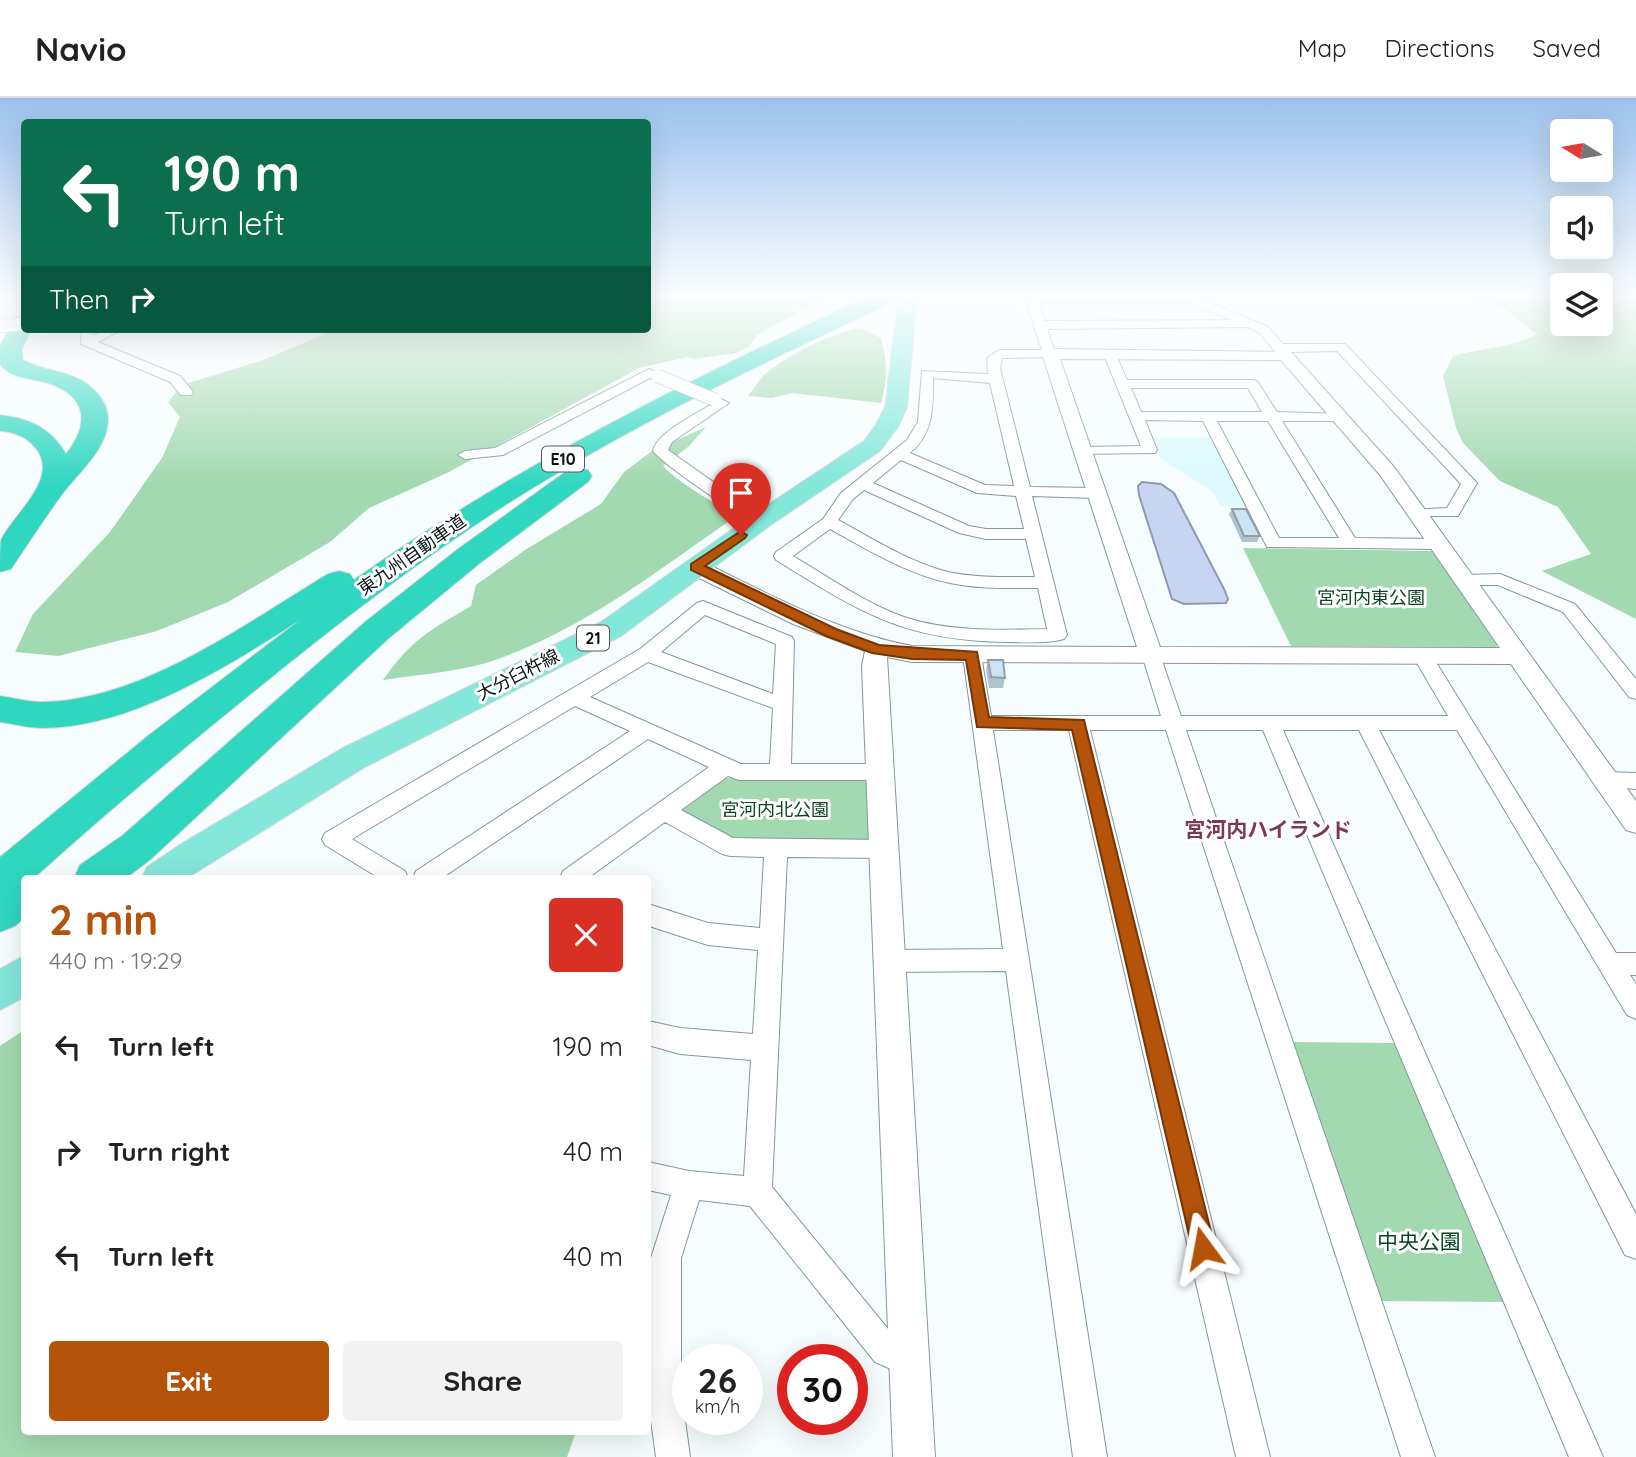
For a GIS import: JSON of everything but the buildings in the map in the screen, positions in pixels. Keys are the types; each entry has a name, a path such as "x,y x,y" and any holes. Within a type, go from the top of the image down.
{"highway":[{"path":"0,562 47,494 87,446 93,435 96,416 92,401 79,389 11,363 11,358"},
{"path":"0,709 34,715 78,712 152,689 590,434 751,358"},
{"name":"東九州自動車道","path":"42,875 120,808 300,663 399,564 520,484 664,404 755,358"},
{"name":"東九州自動車道","path":"0,882 186,726 423,592 593,465 776,358"},
{"path":"0,423 27,429 42,439 52,453 56,469 47,494"},
{"path":"0,433 27,447 36,464 30,480 0,523"},
{"path":"99,875 163,823 300,663"},
{"path":"0,913 21,894"},
{"path":"0,931 21,921"}],"main road":[{"name":"大分臼杵線","path":"164,875 194,854 353,758 611,629 763,519 872,446 887,428 896,407 901,358"},
{"path":"0,992 21,976"}],"street":[{"path":"133,358 175,379 186,392"},
{"path":"993,358 995,379 1058,635 936,629 903,622 872,608 782,556 829,522 848,496 913,443 925,422 927,374 995,379"},
{"path":"1051,358 1418,1457"},
{"path":"1081,451 1150,450 1112,358"},
{"path":"1289,358 1387,471 1636,822"},
{"path":"1351,358 1469,483 1451,513 1416,513"},
{"path":"466,455 498,452 649,373 715,393 722,403 667,439 661,445 660,451 740,508 763,519"},
{"path":"1123,384 1252,384 1350,544"},
{"path":"1136,416 1339,417"},
{"path":"1209,416 1273,543 1438,544"},
{"path":"901,454 982,490 1095,493"},
{"path":"863,484 965,530 986,534 1034,534"},
{"path":"829,522 928,571 947,577 1045,582"},
{"path":"695,567 831,632 877,650 912,654 1518,656"},
{"path":"1464,580 1500,579 1569,608 1636,692"},
{"path":"392,875 333,839 647,654 704,607 785,641 780,772"},
{"path":"877,650 874,666 914,1457"},
{"path":"647,654 781,704"},
{"path":"972,655 1090,1457"},
{"path":"1422,656 1636,1007"},
{"path":"573,697 739,772 880,772"},
{"path":"982,723 1463,723"},
{"path":"1365,723 1636,1244"},
{"path":"1078,724 1253,1457"},
{"path":"1270,724 1586,1457"},
{"path":"429,875 647,730"},
{"path":"582,875 726,766"},
{"path":"1606,780 1636,781"},
{"path":"664,811 720,844 741,849 884,849"},
{"path":"776,850 757,1192 886,1351 909,1361"},
{"path":"651,915 703,935 771,939"},
{"path":"889,961 1017,960"},
{"path":"1609,964 1636,964"},
{"path":"651,1034 680,1041 765,1048"},
{"path":"651,1177 689,1185 757,1192"},
{"path":"673,1457 667,1413 665,1364 666,1258 689,1185"}],"shaded area":[{"path":"1214,437 1249,506 1220,506 1213,492 1160,458 1152,438"},
{"path":"1142,482 1161,484 1174,493 1224,589 1228,599 1226,603 1184,604 1172,599 1139,495 1138,486"}],"green space":[{"path":"681,358 639,368 447,473 369,508 330,542 228,602 157,631 58,656 15,652 33,614 110,532 162,458 180,417 168,402 182,385 263,360"},
{"path":"885,358 885,386 881,403 792,393 772,398 748,396 765,374 786,359"},
{"path":"1452,358 1636,358 1636,619 1542,571 1591,554 1558,507 1500,481 1463,443 1456,428 1443,376"},
{"path":"706,427 688,447 663,466 679,480 735,517 621,596 530,646 470,667 383,680 422,637 471,606 476,585 525,550 601,504 624,472 652,451"},
{"name":"宮河内東公園","path":"1243,548 1434,551 1499,643 1496,647 1291,646"},
{"name":"宮河内北公園","path":"722,778 863,780 867,782 868,841 731,840 682,814 684,805"},
{"path":"21,1032 21,1435 575,1435 567,1457 0,1457 0,1046"},
{"name":"中央公園","path":"1291,1042 1396,1043 1504,1302 1380,1301"}],"district":[{"name":"宮河内ハイランド","path":"1268,830"}],"route":[{"path":"741,535 695,567 831,632 877,650 912,654 972,655 982,723 1078,724 1203,1248"}]}
